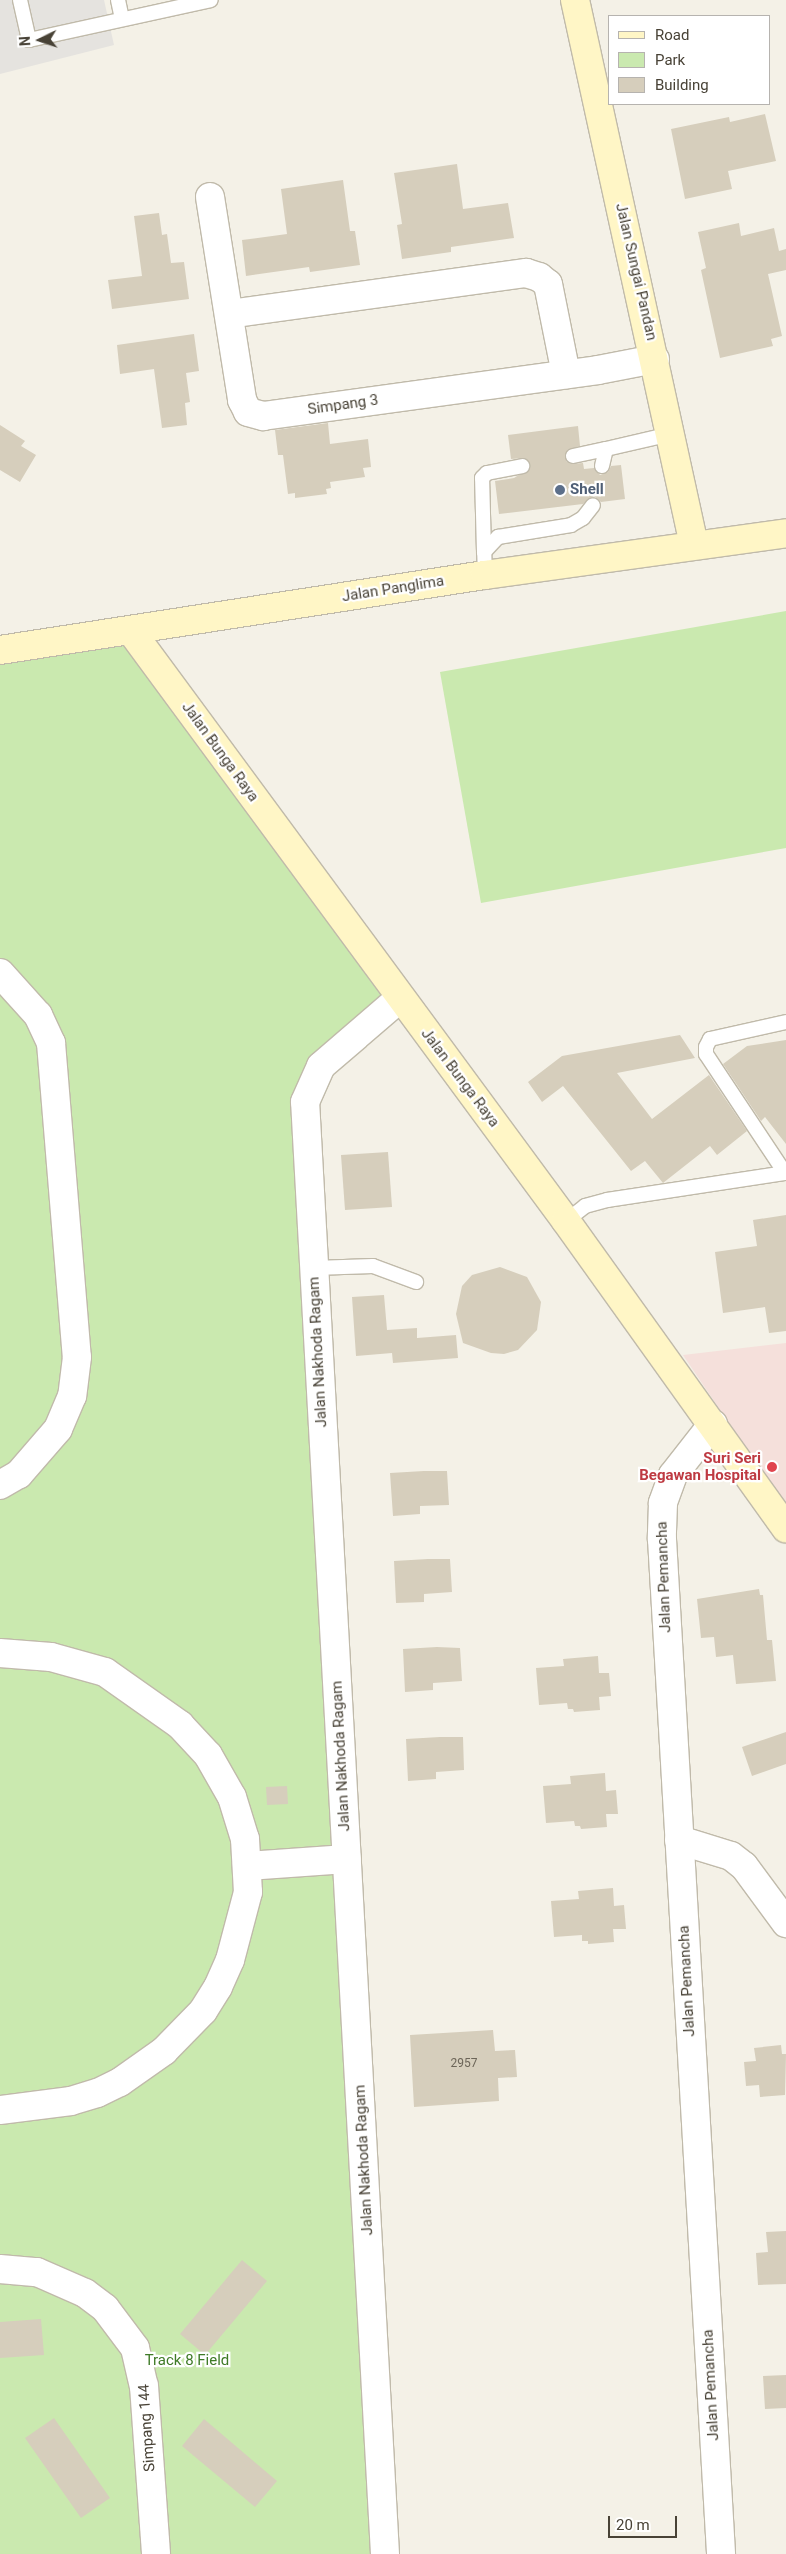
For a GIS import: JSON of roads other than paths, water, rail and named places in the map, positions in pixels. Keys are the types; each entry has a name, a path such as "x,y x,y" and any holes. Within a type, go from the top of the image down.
{"street":[{"name":"Jalan Sungai Pandan","path":"575,0 655,359 694,545"},
{"name":"Simpang 3","path":"210,197 230,314 242,400 248,412 263,416 566,374 655,359"},
{"path":"230,314 526,273 539,277 548,284 566,374"},
{"name":"Jalan Panglima","path":"0,650 131,630 484,564 694,545 786,533"},
{"name":"Jalan Bunga Raya","path":"131,630 400,998 566,1221 714,1424 786,1528"},
{"path":"0,973 38,1015 51,1043 77,1357 72,1396 58,1429 19,1474 0,1485"},
{"name":"Jalan Nakhoda Ragam","path":"385,2554 305,1113 307,1093 315,1074 327,1059 400,998"},
{"name":"Jalan Pemancha","path":"714,1424 673,1475 663,1503 665,1614 721,2554"},
{"path":"0,1653 51,1657 105,1672 180,1725 208,1755 232,1797 245,1839 248,1892 230,1960 203,2011 184,2032 140,2069 97,2093 71,2101 0,2110"},
{"path":"679,1840 731,1856 744,1866 786,1922"},
{"path":"247,1866 347,1859"},
{"name":"Simpang 144","path":"0,2268 37,2272 85,2293 105,2308 135,2348 144,2386 156,2554"}],"lane":[{"path":"20,0 29,40 211,0"},
{"path":"118,0 122,19"},
{"path":"572,456 671,434"},
{"path":"602,466 606,449"},
{"path":"484,564 482,478 487,473 522,466"},
{"path":"484,564 498,538 578,523 593,505"},
{"path":"566,1221 585,1206 607,1200 753,1178 786,1175 706,1054 706,1047 710,1039 786,1022"},
{"path":"314,1268 373,1266 416,1282"}],"place":[{"name":"Shell","path":"560,490"},
{"name":"Suri Seri Begawan Hospital","path":"772,1467"}],"park label":[{"name":"Track 8 Field","path":"187,2361"}]}
